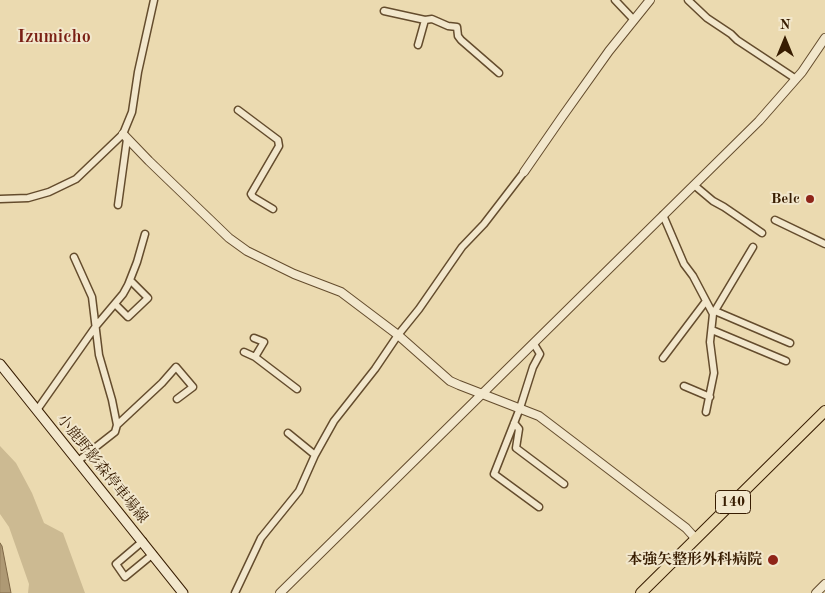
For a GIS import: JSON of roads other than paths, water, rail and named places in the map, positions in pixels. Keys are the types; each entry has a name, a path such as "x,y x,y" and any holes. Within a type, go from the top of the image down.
{"highway":[{"name":"140","path":"642,593 825,412"}],"main road":[{"name":"小鹿野影森停車場線","path":"0,364 183,593"}],"street":[{"path":"118,204 125,136 132,112 138,72 154,0"},
{"path":"615,0 634,20"},
{"path":"235,593 260,538 299,491 315,454 334,421 375,369 462,247 484,224 524,172 599,66 650,0"},
{"path":"688,0 707,18 737,40 796,79"},
{"path":"384,11 425,20 432,19 448,26 456,27 461,40 499,74"},
{"path":"418,45 425,20"},
{"path":"280,593 759,121 802,72 825,38"},
{"path":"238,110 278,140 279,146 251,194 273,209"},
{"path":"0,199 28,198 49,192 76,179 125,136"},
{"path":"125,136 207,218 247,251 294,274 341,292 398,335 450,381 539,416 686,528 696,539"},
{"path":"694,185 713,201 724,206 762,233"},
{"path":"662,215 684,264 714,313 790,344"},
{"path":"775,220 825,244"},
{"path":"37,410 96,326 123,294 137,262 144,234"},
{"path":"706,412 714,373 710,342 714,313 753,247"},
{"path":"74,256 92,297 99,355 117,425 115,432 78,461"},
{"path":"114,304 128,316 148,298 130,280"},
{"path":"663,358 706,301"},
{"path":"712,330 786,361"},
{"path":"254,338 264,342 255,357"},
{"path":"534,344 540,354 533,367 520,408 494,474 539,507"},
{"path":"244,352 255,357 297,389"},
{"path":"117,425 162,383 176,367 193,387 177,399"},
{"path":"684,386 710,397"},
{"path":"514,423 519,429 516,448 564,484"},
{"path":"288,432 315,454"},
{"path":"143,541 116,564 125,577 152,554"},
{"path":"819,592 825,584"}],"place":[{"name":"Belc","path":"810,199"},
{"name":"本強矢整形外科病院","path":"773,560"}],"district":[{"name":"Izumicho","path":"54,37"}]}
